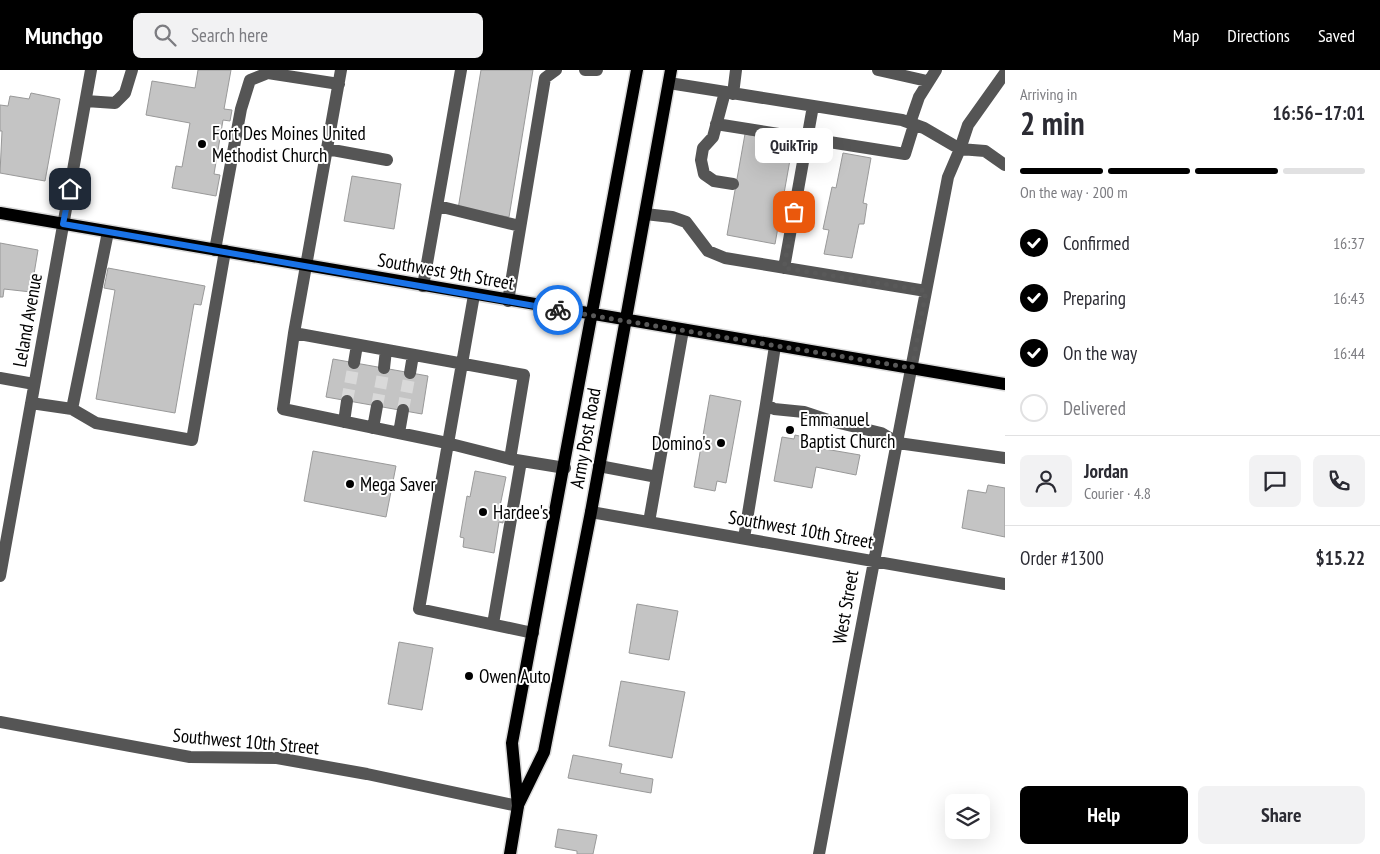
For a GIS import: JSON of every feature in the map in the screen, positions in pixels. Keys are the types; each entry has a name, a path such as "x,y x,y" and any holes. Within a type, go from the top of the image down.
{"main road":[{"name":"Army Post Road","path":"510,854 518,806 512,744 565,468 637,70"},
{"name":"Army Post Road","path":"518,806 544,752 591,512 670,76"},
{"name":"Southwest 9th Street","path":"0,213 593,316 1005,384"}],"street":[{"name":"Leland Avenue","path":"0,576 92,70"},
{"path":"86,102 115,103 125,93 132,70"},
{"path":"341,70 294,334 283,410 447,443 515,460 565,468"},
{"path":"423,286 461,70"},
{"path":"508,300 545,78 556,70"},
{"path":"585,70 596,70"},
{"path":"734,184 714,181 704,174 701,160 703,148 713,137 736,70"},
{"path":"878,70 927,81"},
{"path":"716,124 905,154 919,97 927,81 936,70"},
{"path":"31,403 72,409 96,423 192,440 241,109 250,80 267,71 338,84"},
{"name":"West Street","path":"819,854 872,562 898,442 948,177 968,125 1005,74"},
{"path":"670,76 729,93 912,124 960,149 986,151 1005,165"},
{"path":"784,268 813,106"},
{"path":"327,149 387,160"},
{"path":"438,206 520,226"},
{"path":"645,214 672,217 686,222 708,251 725,258 926,291"},
{"path":"72,409 108,232"},
{"path":"474,295 419,609 534,633"},
{"path":"650,522 683,330"},
{"path":"294,334 524,375 515,460 493,624"},
{"path":"354,363 357,345"},
{"path":"744,538 775,346"},
{"path":"384,368 386,350"},
{"path":"410,373 413,355"},
{"path":"0,378 34,384"},
{"path":"344,422 347,401"},
{"path":"766,404 774,409 804,412 831,422 881,433 898,442 1005,458"},
{"path":"372,428 377,406"},
{"path":"398,433 403,410"},
{"path":"599,466 657,477"},
{"name":"Southwest 10th Street","path":"591,512 1005,584"},
{"name":"Southwest 10th Street","path":"0,722 190,757 277,758 367,774 518,806"}],"building":[{"name":"Fort Des Moines United Methodist Church","path":"198,70 231,70 224,109 232,110 230,121 223,120 214,174 220,175 216,196 172,188 176,166 182,167 190,123 146,115 152,81 195,88"},
{"path":"481,70 533,70 509,217 458,209"},
{"path":"31,93 60,99 45,181 0,173 2,131 0,131 0,105 8,106 10,96 29,99"},
{"path":"745,134 793,143 775,244 727,235"},
{"path":"843,153 871,158 863,203 867,204 864,224 859,224 852,258 824,254 829,230 823,229 832,187 836,188"},
{"path":"352,176 401,184 394,229 344,221"},
{"path":"0,243 38,250 31,292 4,289 3,297 0,297"},
{"path":"108,268 205,286 201,305 194,304 175,413 96,399 115,290 104,288"},
{"path":"333,359 428,376 422,414 326,397"},
{"path":"710,395 741,401 726,483 717,481 715,491 694,487"},
{"path":"795,435 808,438 807,441 820,443 819,448 860,455 856,475 816,467 812,488 774,481 782,437 794,439"},
{"name":"Mega Saver","path":"313,451 396,466 386,517 304,501"},
{"name":"Hardee's","path":"475,471 506,477 499,511 504,512 503,523 499,522 494,553 463,547 464,538 460,537 467,496 470,497"},
{"path":"988,485 1005,488 1005,537 962,528 968,490 986,493"},
{"path":"637,604 678,611 669,660 629,653"},
{"path":"399,642 433,648 422,710 388,704"},
{"path":"621,681 685,692 672,758 609,746"},
{"path":"573,755 622,764 620,773 653,779 651,793 568,778"},
{"path":"558,829 597,835 593,854 577,854 577,851 555,847"}],"tunnel":[{"path":"347,401 354,363"},
{"path":"377,406 384,368"},
{"path":"403,410 410,373"}],"way so far":[{"path":"558,310 912,368 926,291 784,268 794,212"}],"place":[{"name":"Fort Des Moines United Methodist Church","path":"202,144"},
{"name":"QuikTrip","path":"794,212"},
{"name":"Emmanuel Baptist Church","path":"790,430"},
{"name":"Domino's","path":"721,443"},
{"name":"Mega Saver","path":"350,484"},
{"name":"Hardee's","path":"483,512"},
{"name":"Owen Auto","path":"469,676"}],"route":[{"path":"70,189 63,224 558,310"}]}
